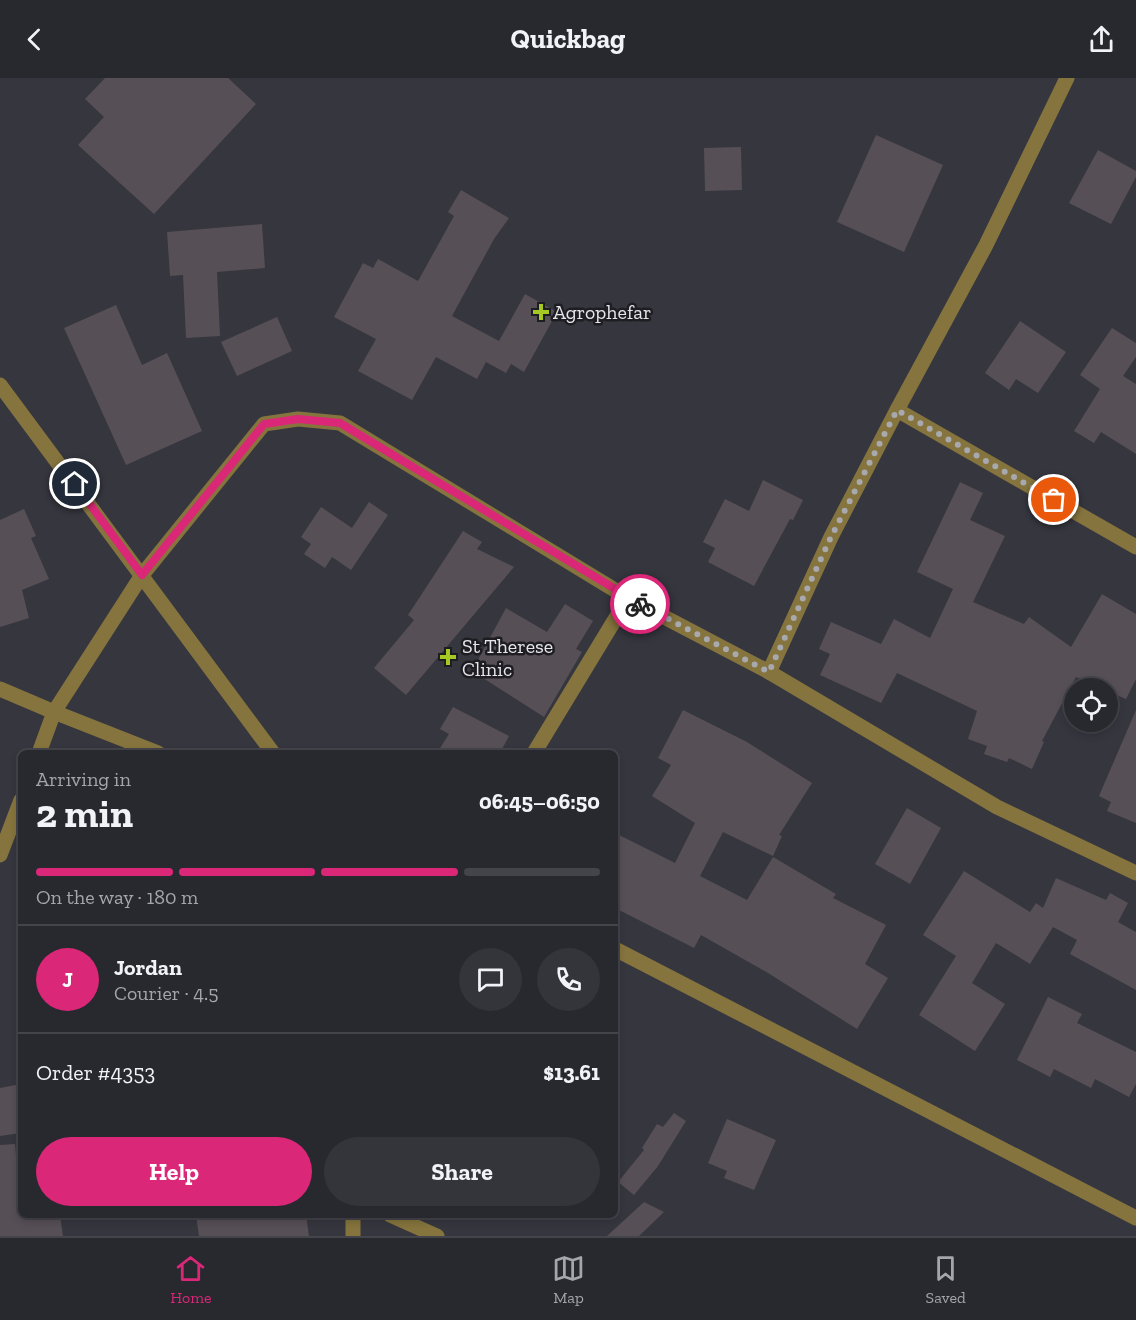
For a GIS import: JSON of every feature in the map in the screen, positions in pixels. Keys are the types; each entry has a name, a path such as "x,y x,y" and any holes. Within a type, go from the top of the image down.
{"street":[{"path":"769,672 831,537 986,245 1067,78"},
{"path":"0,385 271,750"},
{"path":"897,410 1135,544"},
{"path":"40,750 54,712 142,575 264,424 298,419 340,423 628,598 769,672 997,807 1136,873"},
{"path":"536,750 628,598"},
{"path":"0,688 150,750"},
{"path":"0,855 18,808"},
{"path":"618,951 1136,1218"},
{"path":"353,1218 353,1236"},
{"path":"397,1218 437,1236"}],"building":[{"path":"105,78 228,78 256,104 154,214 78,145 104,117 85,99"},
{"path":"876,135 943,165 904,252 837,222"},
{"path":"741,147 742,190 705,191 704,148"},
{"path":"1098,150 1136,171 1136,177 1111,224 1069,203"},
{"path":"461,190 509,218 494,239 452,316 499,341 525,294 557,312 524,372 511,364 506,373 486,362 477,379 436,357 412,400 358,371 376,339 334,317 363,263 373,268 378,259 418,281 454,216 448,212"},
{"path":"262,224 265,268 217,272 220,336 186,338 183,275 170,276 167,232"},
{"path":"116,305 142,365 167,353 202,431 126,465 64,328"},
{"path":"277,317 292,351 237,376 221,342"},
{"path":"1020,321 1066,352 1038,393 1016,379 1009,390 985,373"},
{"path":"1112,328 1136,343 1136,357 1123,376 1136,384 1136,454 1101,432 1094,443 1074,431 1100,389 1080,375"},
{"path":"763,480 803,500 793,520 790,519 754,586 708,562 715,548 703,542 725,499 749,511"},
{"path":"960,482 983,493 970,520 1005,536 973,602 1024,624 1029,617 1071,647 1102,594 1136,614 1136,679 1126,699 1118,696 1118,678 1064,678 1064,700 1042,741 1044,742 1032,769 1009,758 1007,762 984,754 987,746 968,739 977,711 897,673 881,703 820,675 830,654 819,649 831,622 881,644 894,619 930,638 953,589 917,572"},
{"path":"369,502 388,515 351,570 332,557 325,568 304,554 311,544 301,537 321,507 352,528"},
{"path":"24,509 36,536 31,538 49,579 22,590 29,618 0,627 0,520"},
{"path":"463,531 482,542 477,549 514,567 406,695 374,668 414,620 408,615"},
{"path":"565,604 593,621 576,649 582,652 544,717 472,671 506,608 547,632"},
{"path":"453,707 509,736 502,750 439,750 449,734 440,729"},
{"path":"683,710 747,742 812,783 779,835 782,836 773,856 723,832 700,876 747,900 773,857 836,894 833,898 886,925 865,964 888,978 857,1029 768,973 701,935 694,948 618,910 618,834 675,863 695,823 652,796 671,765 658,758"},
{"path":"1136,710 1136,823 1107,811 1111,802 1099,796"},
{"path":"907,808 941,828 910,884 875,864"},
{"path":"964,871 1030,912 1036,903 1043,908 1056,878 1106,900 1110,893 1128,903 1118,922 1136,932 1136,990 1070,954 1077,940 1053,927 1030,964 996,943 972,983 1005,1004 975,1051 919,1015 956,956 923,935"},
{"path":"1048,997 1082,1014 1077,1023 1136,1052 1136,1084 1129,1097 1095,1079 1091,1088 1054,1069 1050,1077 1017,1060"},
{"path":"18,1085 18,1133 0,1136 0,1088"},
{"path":"674,1113 686,1121 658,1166 634,1195 618,1182 644,1150 642,1148 657,1124 663,1127"},
{"path":"727,1119 776,1140 754,1190 724,1178 727,1171 708,1163"},
{"path":"15,1144 18,1218 60,1218 63,1236 0,1236 0,1145"},
{"path":"644,1202 664,1212 639,1236 607,1236"},
{"path":"196,1218 306,1218 309,1236 199,1236"}],"way so far":[{"path":"640,604 769,672 831,537 897,410 1054,500"}],"place":[{"name":"Agrophefar","path":"541,312"},
{"name":"St Therese Clinic","path":"448,657"}],"route":[{"path":"75,484 142,575 264,424 298,419 340,423 640,604"}]}
